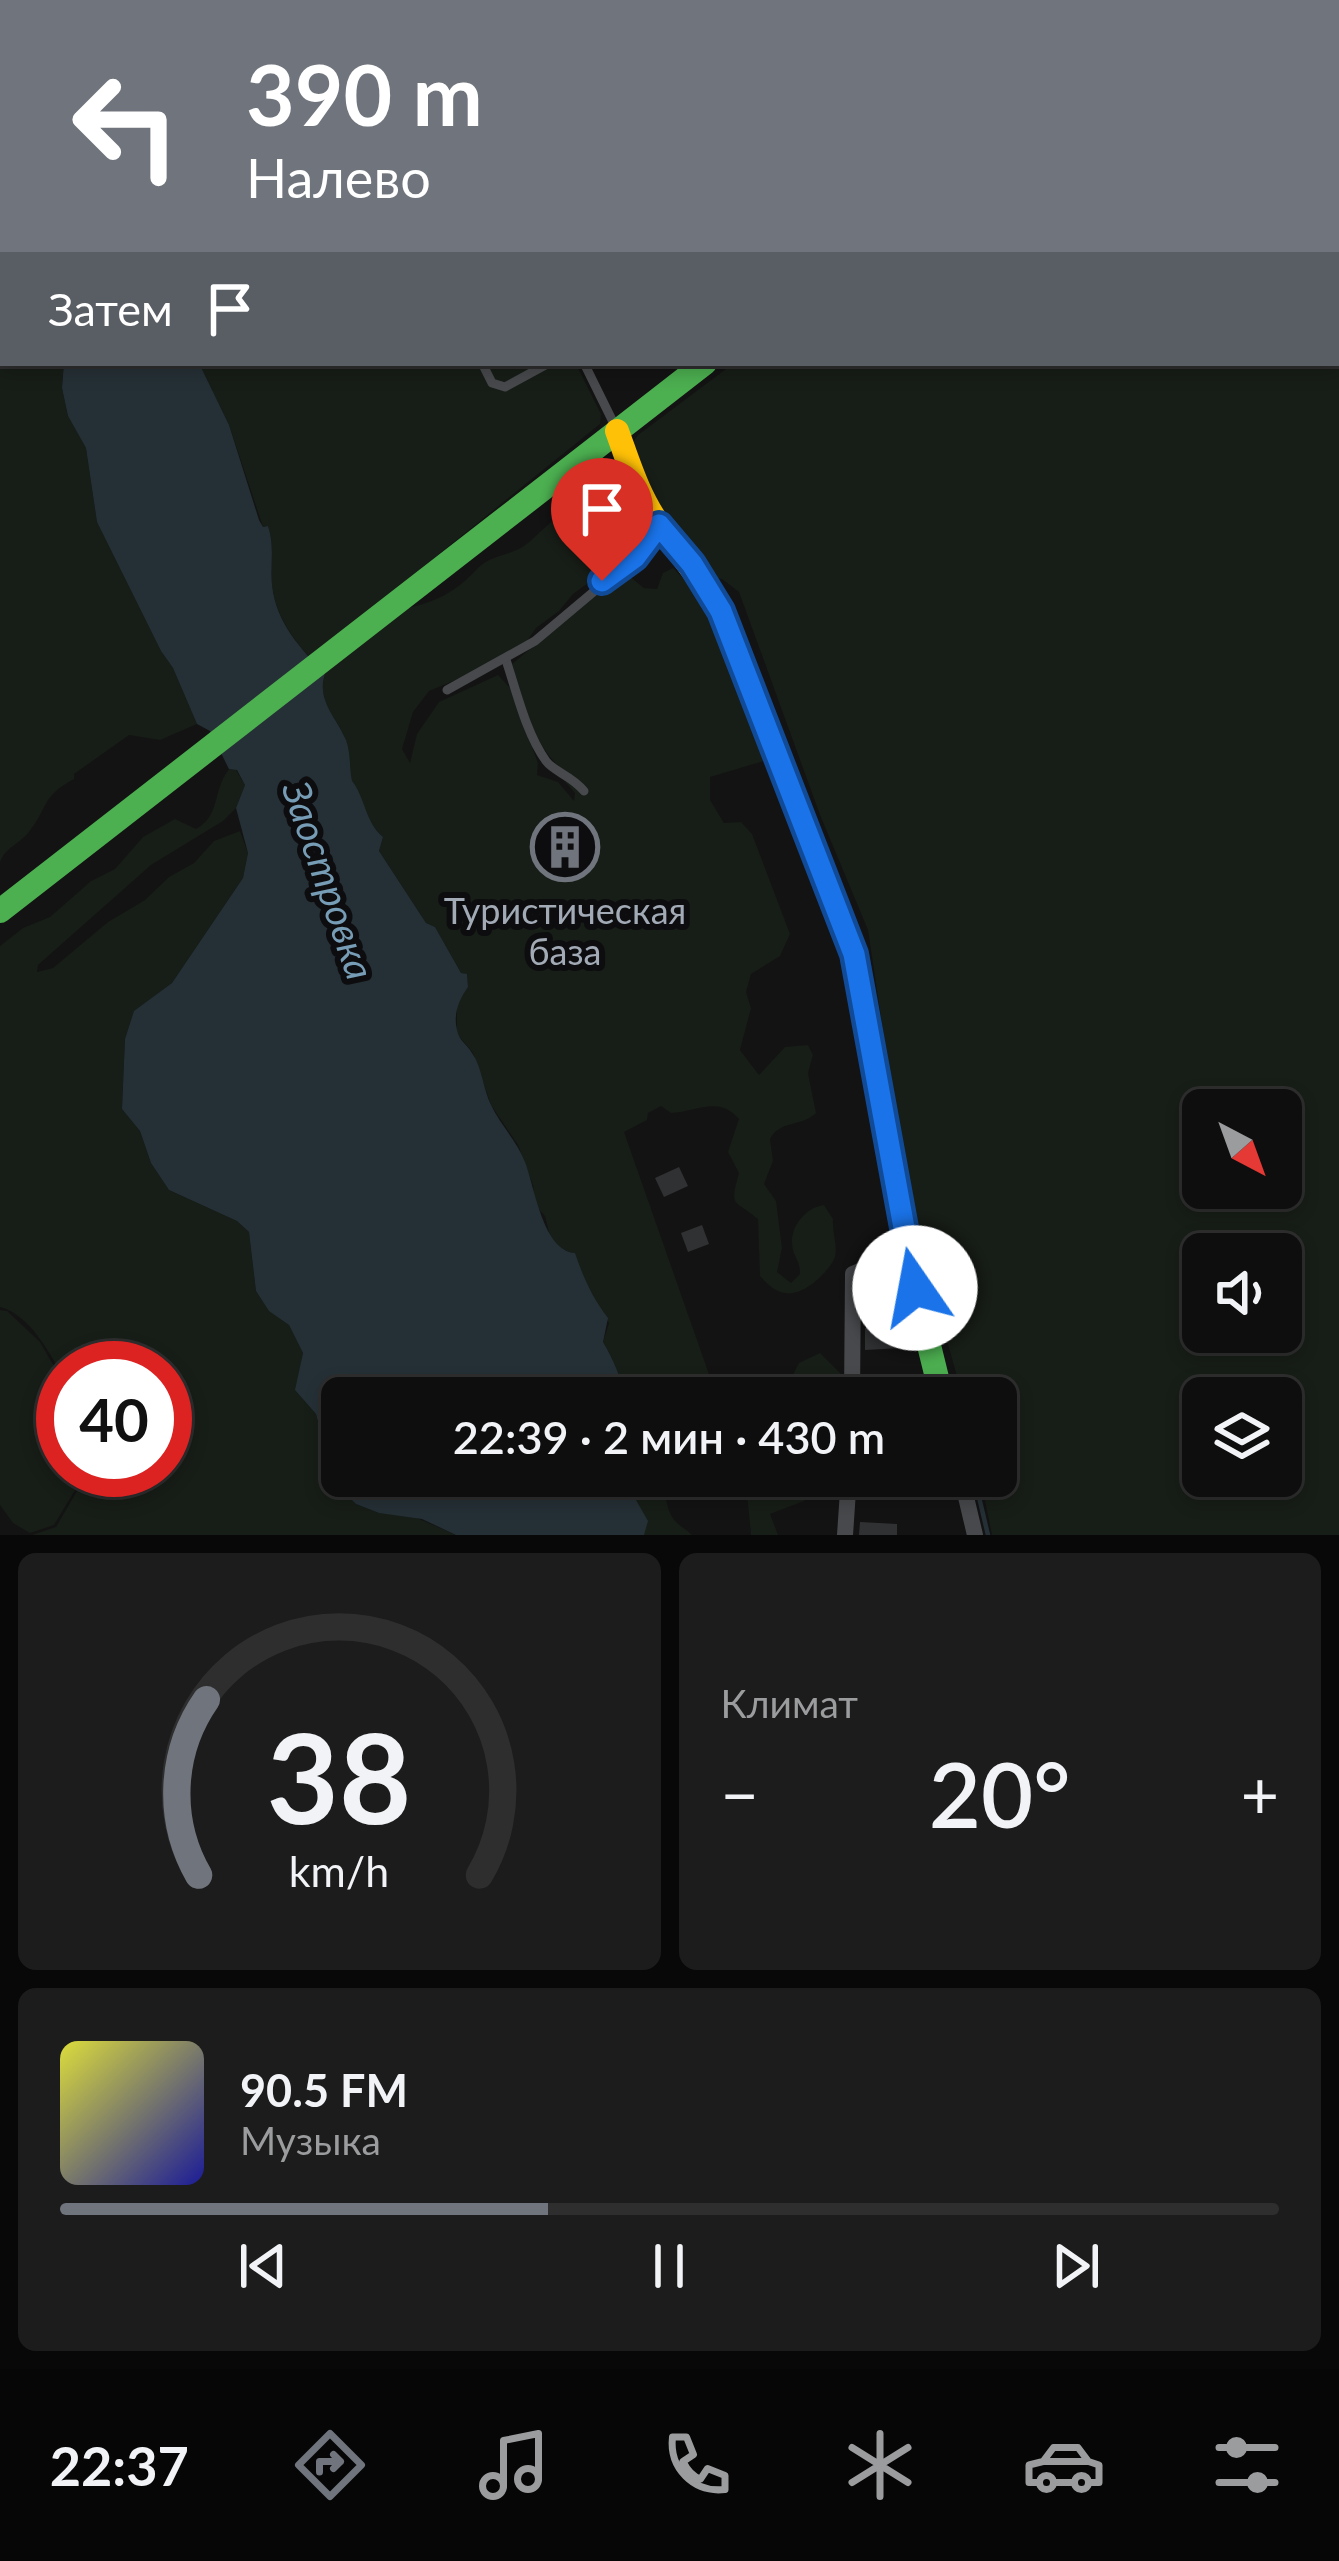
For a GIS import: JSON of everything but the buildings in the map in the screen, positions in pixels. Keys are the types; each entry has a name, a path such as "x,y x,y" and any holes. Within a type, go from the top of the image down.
{"main road":[{"path":"0,911 701,366"},
{"path":"617,431 635,482 659,525 692,564 721,611 854,954 906,1252 937,1377"}],"street":[{"path":"853,1377 853,1274 906,1252"},
{"path":"844,1535 847,1497"},
{"path":"966,1497 975,1535"}],"lane":[{"path":"484,366 492,383 505,387 544,366"},
{"path":"585,366 617,431"},
{"path":"447,690 506,660 635,557 659,525"},
{"path":"506,660 549,766 572,776 584,791"}],"shaded area":[{"path":"0,366 64,366 62,388 68,416 86,448 97,522 197,724 160,740 129,735 55,792 28,833 0,862"},
{"path":"200,366 580,366 601,414 600,424 360,618 425,604 451,591 483,564 528,543 596,481 601,472 595,466 607,459 620,462 645,508 649,533 643,543 573,594 525,644 429,691 413,712 402,749 410,763 417,734 439,702 498,675 510,688 538,763 537,775 558,782 574,801 575,793 558,774 586,792 543,747 512,664 611,582 629,576 644,588 657,589 663,573 673,568 708,604 774,758 710,777 710,800 724,823 741,822 752,834 790,934 780,956 751,974 746,992 751,1008 740,1050 759,1075 785,1047 808,1045 813,1055 808,1073 816,1113 779,1129 770,1139 773,1161 764,1184 776,1201 782,1248 777,1272 791,1283 800,1274 792,1236 806,1213 818,1206 824,1205 833,1219 836,1253 817,1280 794,1293 773,1289 760,1276 758,1219 734,1198 739,1173 728,1152 739,1119 731,1112 715,1106 671,1113 661,1106 624,1132 710,1377 620,1377 603,1342 609,1323 575,1254 558,1248 550,1236 545,1216 535,1205 518,1145 491,1105 473,1053 457,1034 457,1001 468,987 467,975 461,973 435,927 426,923 379,851 383,837 352,784 348,747 326,703 325,674 284,623 274,598 272,549 268,526 263,527 229,425"},
{"path":"730,366 1339,366 1339,1535 992,1535 984,1497 1017,1497 1017,1377 957,1377 909,1204 868,930 820,815 739,592 722,579 705,577 648,493 633,442"},
{"path":"229,769 236,770 245,785 236,808 151,865 38,965 37,972 53,968 108,922 145,900 169,877 194,863 214,841 240,831 248,853 243,878 172,983 134,1012 125,1039 122,1109 140,1131 151,1163 169,1190 237,1221 249,1232 256,1291 269,1310 289,1325 303,1353 296,1391 316,1414 321,1433 321,1497 349,1497 379,1513 415,1517 456,1535 32,1535 56,1527 74,1497 192,1497 192,1341 41,1341 20,1318 0,1307 0,946 23,928 50,917 91,881 115,869 143,837 175,819 196,829 213,810"},
{"path":"0,1310 39,1341 36,1497 71,1497 54,1525 30,1533 13,1523 0,1505"},
{"path":"820,1353 842,1377 792,1377 799,1363"},
{"path":"635,1497 665,1497 676,1522 692,1535 644,1535"},
{"path":"747,1497 807,1497 770,1514 778,1535 751,1535"}],"water":[{"name":"Заостровка","path":"64,366 200,366 229,425 259,520 263,527 268,526 274,599 284,623 325,674 325,701 346,740 352,781 383,837 379,851 426,923 435,927 461,973 467,974 468,987 456,1012 458,1034 475,1059 495,1113 522,1154 548,1230 564,1250 575,1253 608,1318 603,1342 620,1377 321,1377 321,1433 316,1414 295,1390 303,1353 289,1325 269,1311 256,1291 249,1232 237,1221 169,1190 151,1163 140,1131 122,1109 125,1039 134,1011 172,983 243,878 248,853 236,808 245,785 237,770 229,769 210,731 197,724 97,522 86,448 68,416 62,388"},
{"path":"349,1497 636,1497 648,1521 644,1535 456,1535 422,1519 379,1513"}],"waterway":[{"path":"820,834 863,946"},
{"path":"979,1497 988,1535"}],"traffic: fast":[{"path":"0,911 701,366"},
{"path":"887,1146 906,1252 937,1377"}],"traffic: slow":[{"path":"617,431 646,504 721,611 854,954 887,1146"}],"place":[{"name":"Туристическая база","path":"565,847"}],"route":[{"path":"602,581 635,557 659,525 692,564 721,611 854,954 915,1288"}]}
